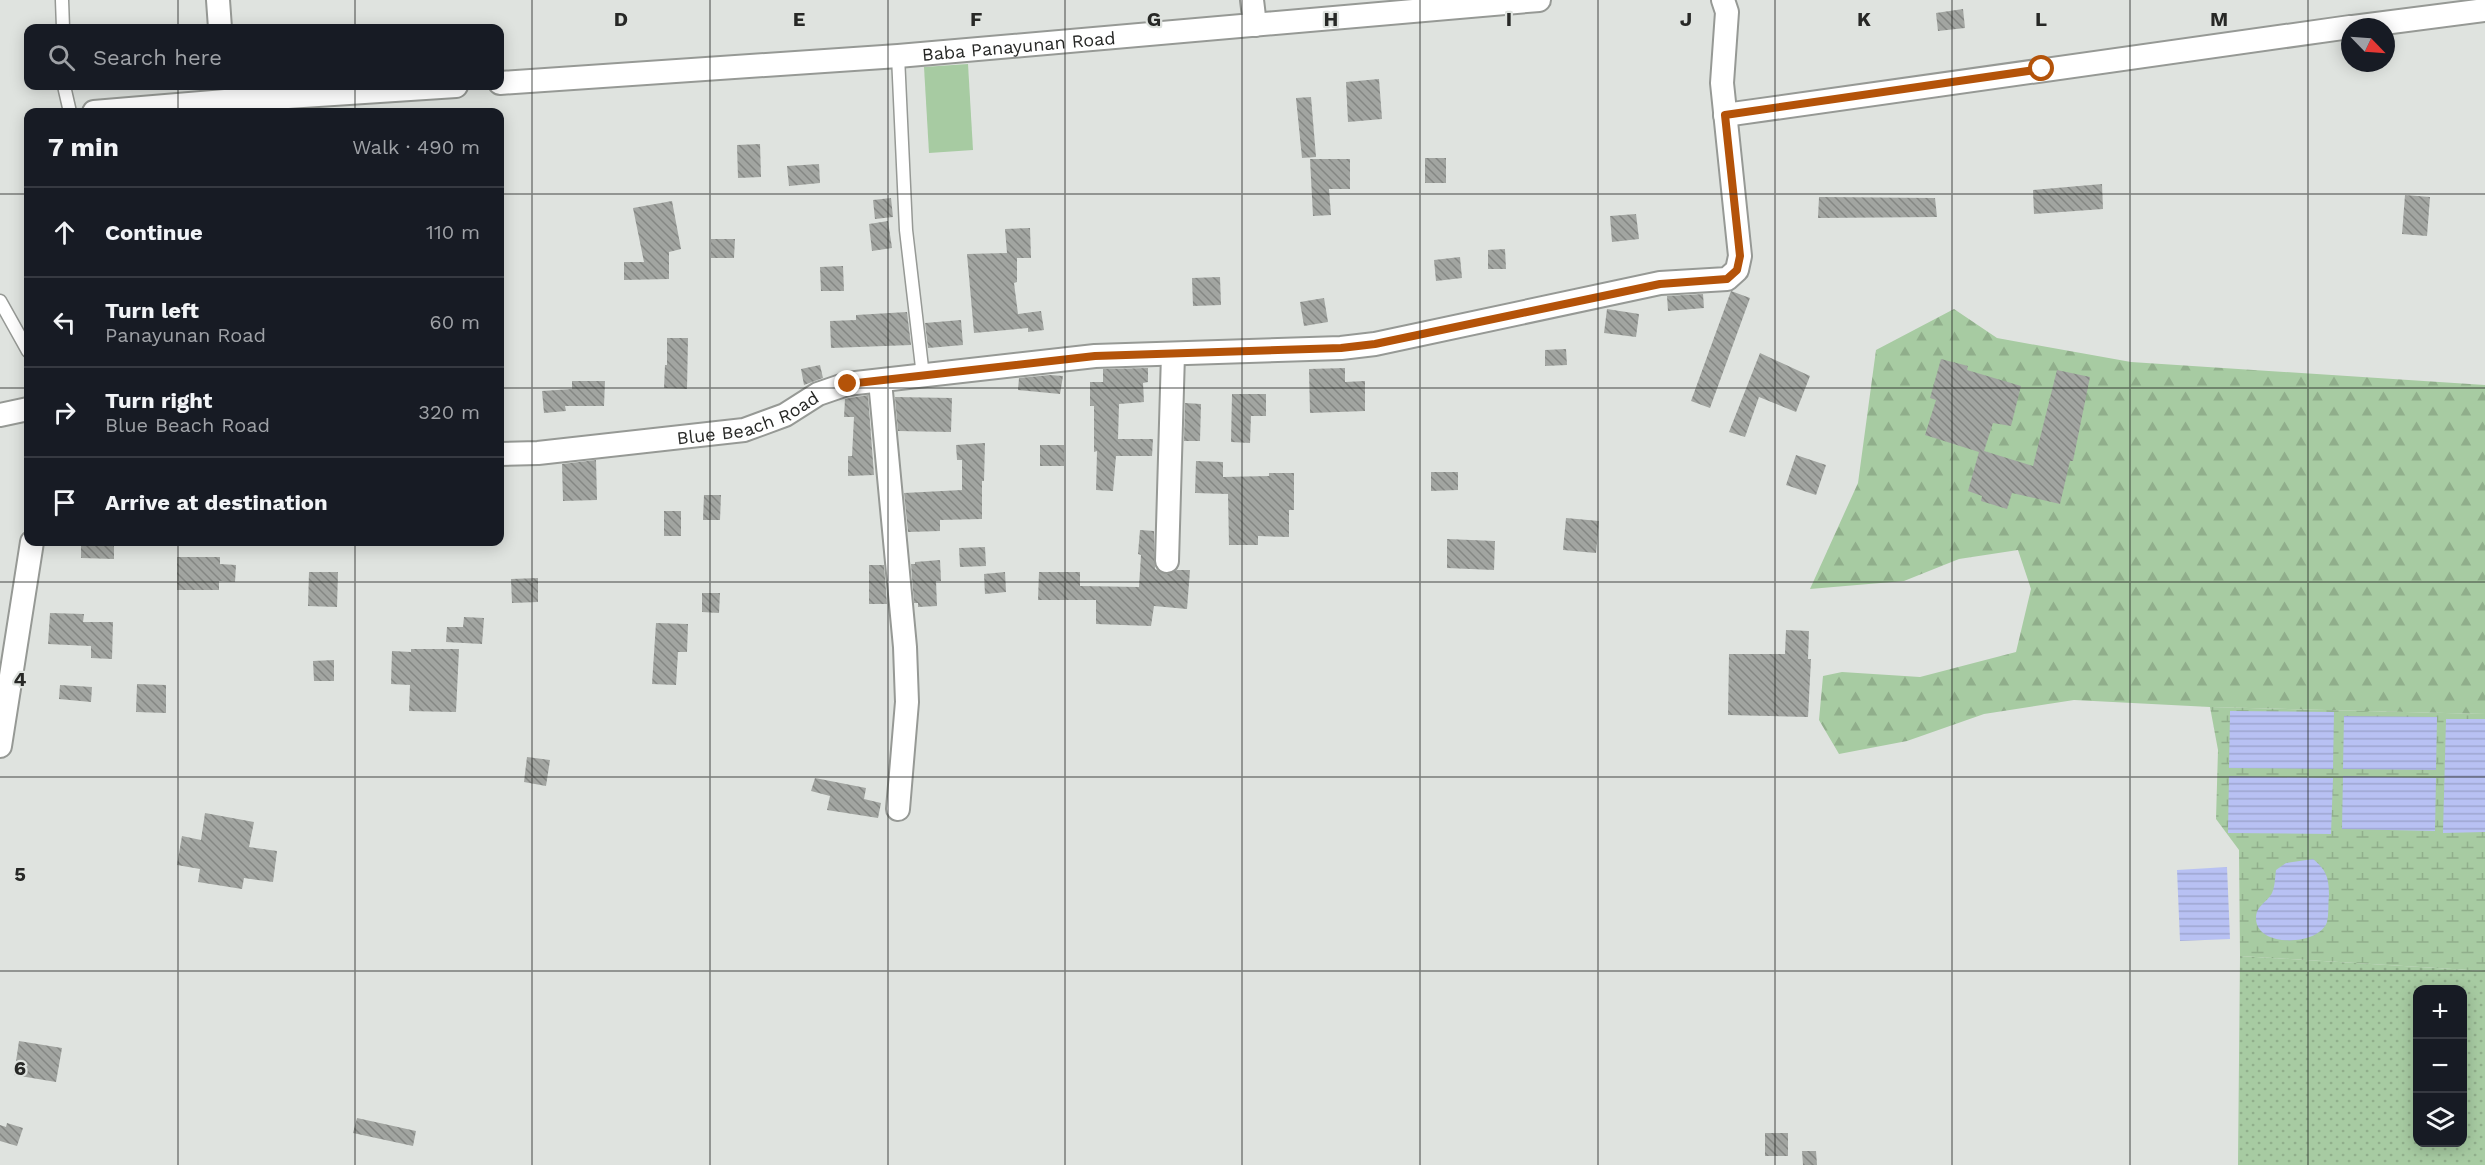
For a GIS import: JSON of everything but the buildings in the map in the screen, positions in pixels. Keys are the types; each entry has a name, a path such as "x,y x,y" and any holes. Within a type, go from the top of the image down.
{"street":[{"path":"218,0 220,24"},
{"path":"1252,0 1255,25"},
{"name":"Baba Panayunan Road","path":"504,83 898,56 1539,0"},
{"path":"1723,0 1726,12 1722,83 1725,115 2341,28"},
{"path":"2395,21 2485,10"},
{"path":"121,108 224,93 323,90"},
{"name":"Blue Beach Road","path":"504,454 538,453 744,430 785,415 818,394 848,384 1095,356 1341,348 1375,344 1660,284 1727,279 1737,270 1740,256 1725,115"},
{"path":"1167,561 1173,354"},
{"path":"880,381 905,647 907,702 898,809"},
{"path":"0,415 24,410"},
{"path":"0,746 31,546"}],"lane":[{"path":"62,0 63,24"},
{"path":"898,56 906,230 923,376"},
{"path":"65,90 69,108"},
{"path":"0,301 24,344"}],"green space":[{"path":"968,64 973,150 929,153 924,67"},
{"path":"1954,309 1997,338 2131,362 2485,385 2485,714 2210,707 2074,700 1984,714 1907,741 1839,754 1819,720 1823,676 1842,672 1920,677 2016,652 2031,589 2018,550 1959,559 1904,581 1810,589 1858,483 1876,350"},
{"path":"2210,707 2485,714 2485,971 2240,956 2239,850 2216,819 2218,750"},
{"path":"2240,956 2485,971 2485,1165 2238,1165"}],"water":[{"path":"2230,711 2334,712 2333,769 2229,768"},
{"path":"2344,716 2437,717 2436,770 2343,769"},
{"path":"2446,719 2485,719 2485,832 2443,833"},
{"path":"2229,776 2333,778 2331,834 2228,833"},
{"path":"2343,776 2436,778 2435,831 2342,829"},
{"path":"2313,859 2324,870 2328,883 2327,922 2322,930 2313,936 2301,939 2277,939 2266,935 2259,928 2256,914 2272,893 2276,870 2286,863"},
{"path":"2227,867 2230,939 2180,941 2177,870"}],"route":[{"path":"848,384 1095,356 1341,348 1375,344 1660,284 1727,279 1737,270 1740,256 1725,115 2042,69"}]}
